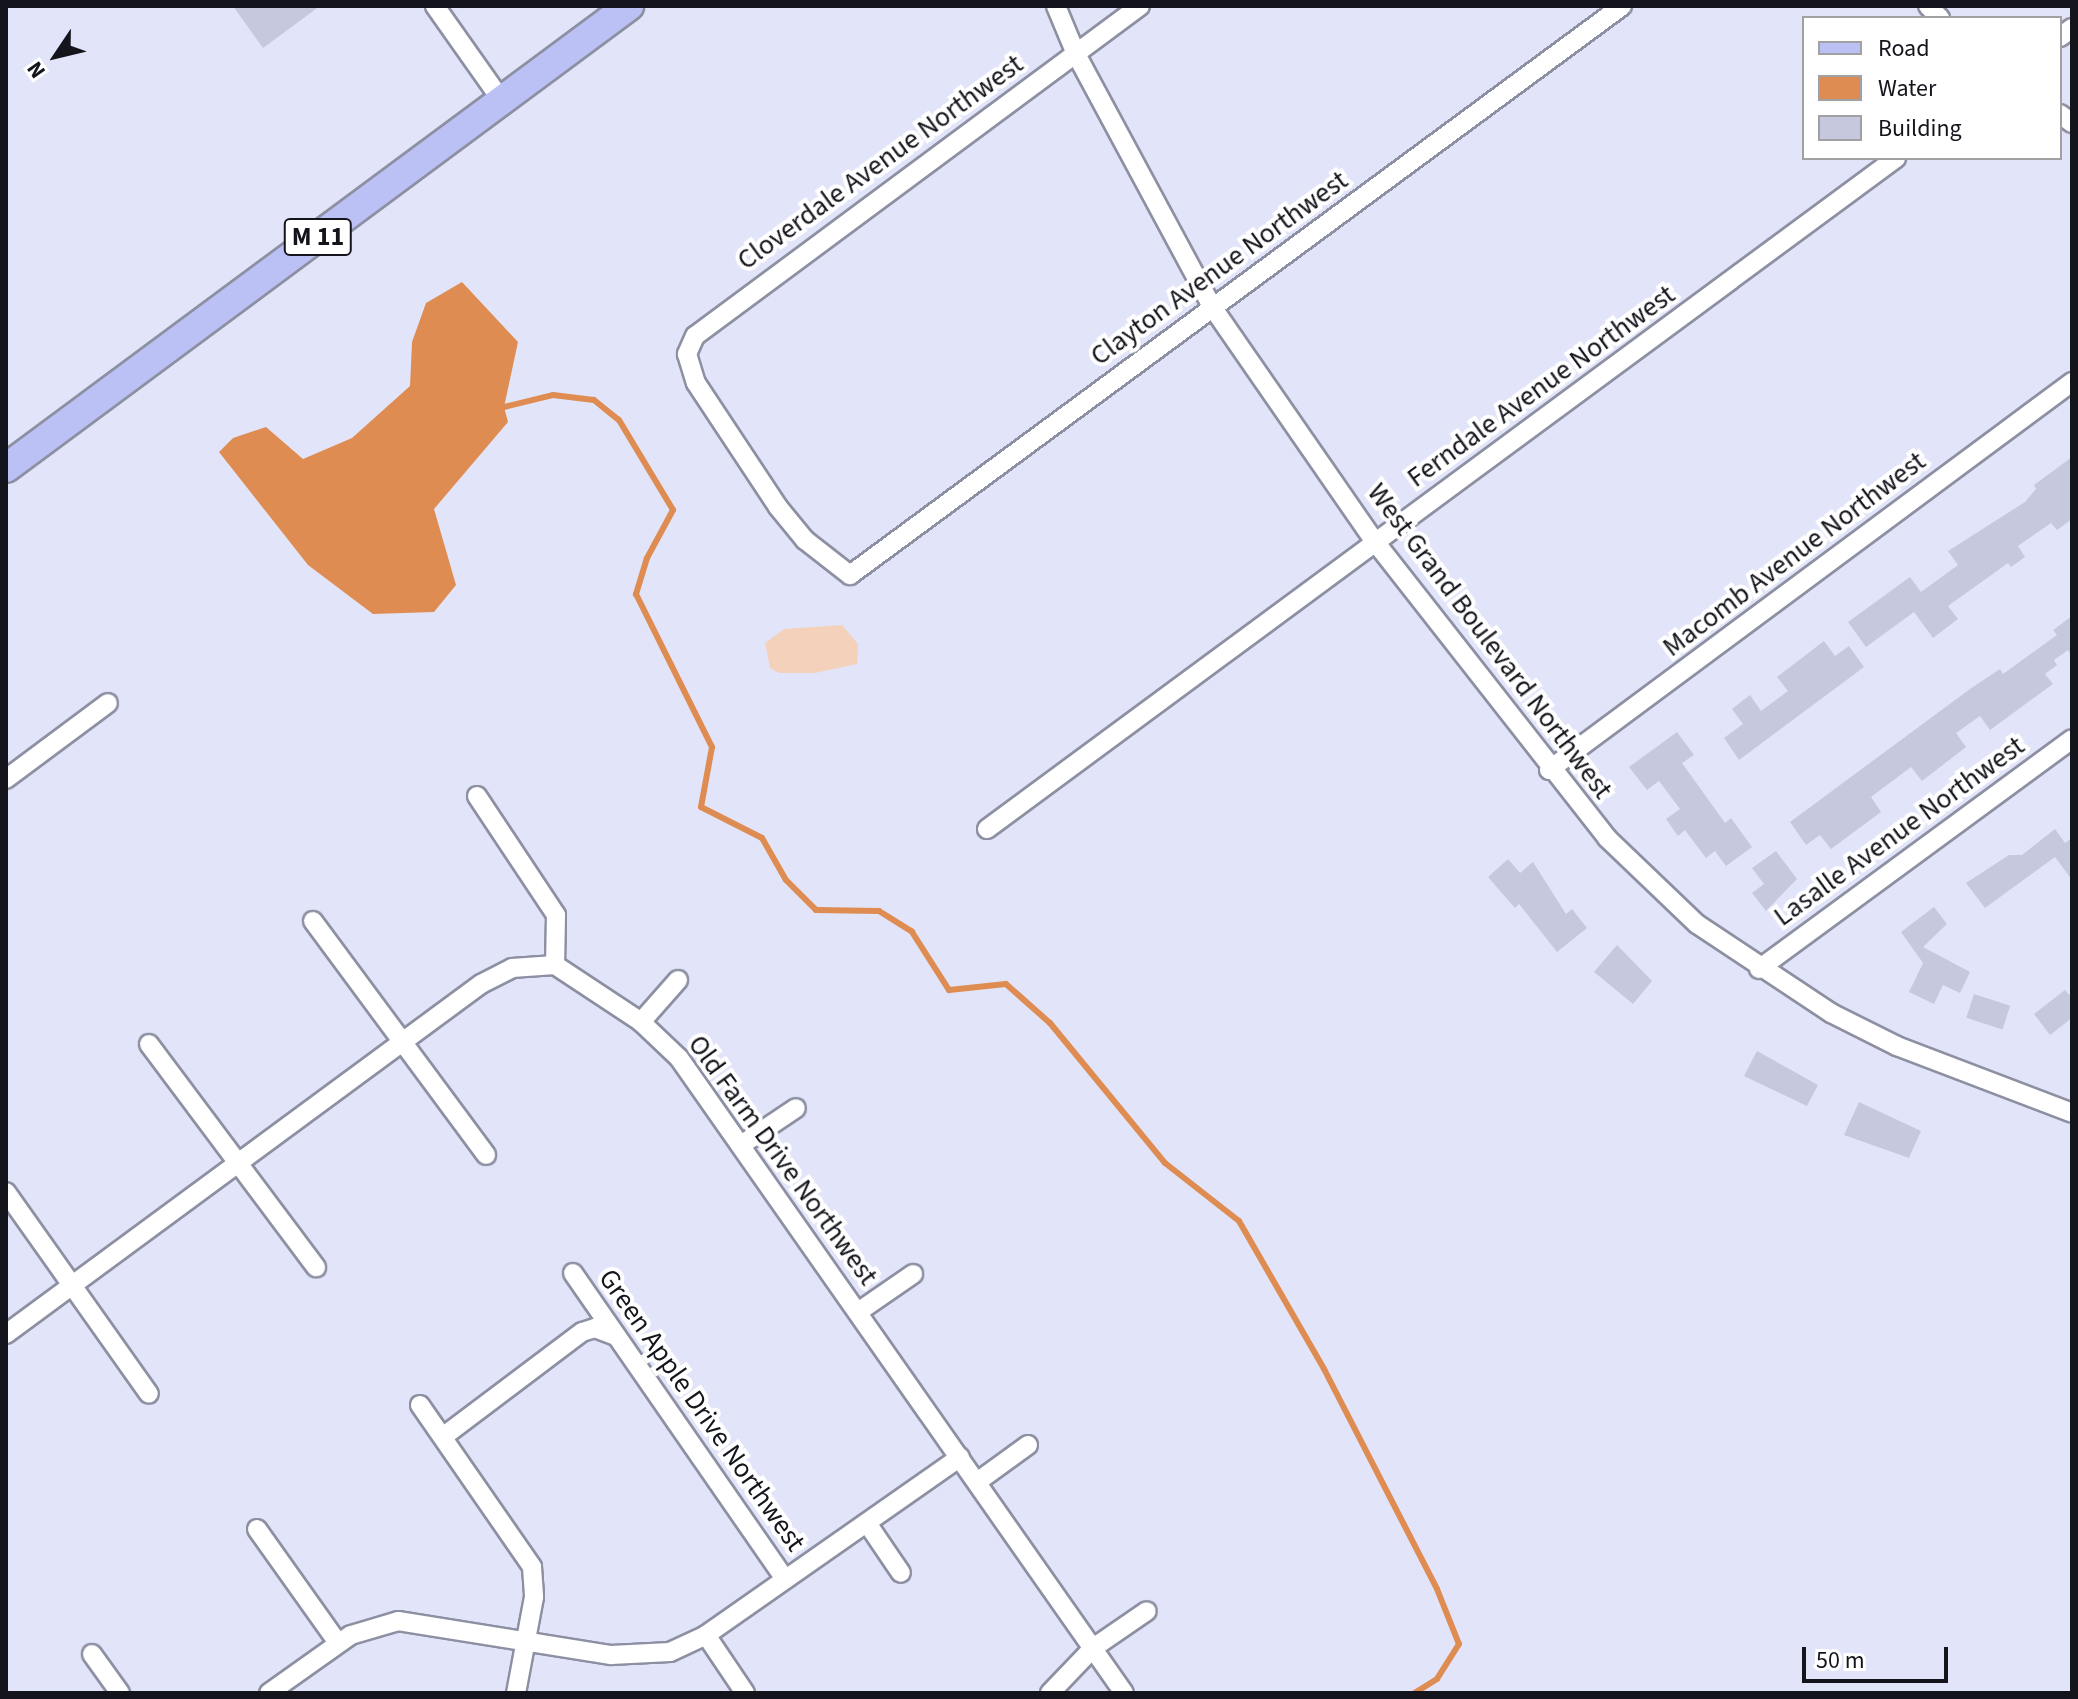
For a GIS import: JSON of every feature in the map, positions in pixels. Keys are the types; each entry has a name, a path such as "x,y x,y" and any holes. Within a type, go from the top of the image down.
{"main road":[{"name":"M 11","path":"6,468 629,6"}],"street":[{"path":"435,6 502,101"},
{"name":"West Grand Boulevard Northwest","path":"1056,6 1076,54 1213,308 1376,543 1549,770 1654,887 1759,969 1897,1046 2072,1112"},
{"name":"Cloverdale Avenue Northwest","path":"850,575 805,540 778,507 696,383 687,354 695,336 713,319 1140,6"},
{"name":"Clayton Avenue Northwest","path":"850,575 1622,6"},
{"name":"Ferndale Avenue Northwest","path":"987,829 1893,160"},
{"name":"Macomb Avenue Northwest","path":"1549,770 2072,382"},
{"path":"6,779 108,703"},
{"name":"Lasalle Avenue Northwest","path":"1759,969 2072,739"},
{"path":"6,1334 496,976 531,965 555,965 556,915 477,796"},
{"path":"313,921 486,1155"},
{"name":"Old Farm Drive Northwest","path":"555,965 641,1022 679,1058 1124,1693"},
{"path":"641,1022 678,980"},
{"path":"149,1044 316,1267"},
{"path":"741,1145 796,1108"},
{"path":"6,1192 149,1394"},
{"name":"Green Apple Drive Northwest","path":"573,1273 785,1579"},
{"path":"858,1312 913,1274"},
{"path":"444,1436 582,1332 601,1328 616,1336"},
{"path":"420,1405 532,1567 536,1587 516,1693"},
{"path":"977,1482 1028,1445"},
{"path":"269,1693 338,1643 373,1626 411,1621 638,1657 670,1652 706,1635 960,1457"},
{"path":"867,1523 901,1573"},
{"path":"257,1529 338,1643"},
{"path":"1050,1693 1093,1648 1147,1611"},
{"path":"706,1635 745,1693"},
{"path":"92,1654 120,1693"}],"shaded area":[{"path":"842,625 858,644 857,664 815,673 779,673 770,668 765,643 784,629"}],"water":[{"path":"462,282 518,342 504,407 508,422 434,509 456,585 434,612 373,614 308,565 219,452 233,438 266,427 303,459 352,438 410,386 412,342 426,303"}],"building":[{"path":"233,6 320,6 263,48"},
{"path":"2072,457 2072,519 2057,530 2051,523 2018,546 2025,557 2011,567 2008,563 1948,606 1958,619 1933,638 1914,612 1866,647 1848,622 1910,577 1921,592 1958,565 1948,551 2025,502 2036,489 2034,485"},
{"path":"2072,616 2072,656 2068,650 2054,660 2057,665 2045,674 2053,684 1990,730 1980,716 1956,733 1966,747 1922,781 1911,767 1871,797 1881,812 1831,849 1820,835 1806,845 1790,822 1970,689 2000,669 2003,674 2057,635 2053,630"},
{"path":"1824,641 1835,656 1849,646 1864,667 1739,760 1724,738 1743,724 1732,709 1750,695 1761,711 1788,691 1777,677"},
{"path":"1677,732 1694,755 1682,763 1725,823 1731,818 1752,847 1726,866 1715,851 1706,858 1685,830 1678,836 1666,819 1680,809 1659,781 1647,790 1629,767"},
{"path":"2055,829 2065,843 2072,838 2072,880 2055,857 1985,908 1966,883 2009,855 2022,855"},
{"path":"1776,851 1797,879 1766,911 1752,893 1764,884 1752,868"},
{"path":"1508,859 1520,873 1533,862 1566,914 1572,909 1587,928 1557,952 1519,904 1515,908 1488,877"},
{"path":"1934,907 1947,924 1923,947 1970,972 1960,993 1943,985 1934,1004 1909,992 1923,963 1901,932"},
{"path":"1617,945 1652,981 1633,1004 1594,972"},
{"path":"2065,990 2072,998 2072,1018 2050,1035 2034,1014"},
{"path":"1974,994 2010,1006 2002,1030 1966,1018"},
{"path":"1757,1051 1818,1085 1807,1106 1744,1076"},
{"path":"1859,1102 1921,1131 1909,1158 1844,1135"}],"waterway":[{"path":"504,407 553,395 594,400 619,420 673,510 647,558 636,594 712,747 701,807 762,838 786,880 816,910 879,911 912,932 949,990 1006,984 1050,1023 1165,1163 1239,1221 1324,1369 1437,1589 1459,1644 1437,1679 1415,1693"}]}
